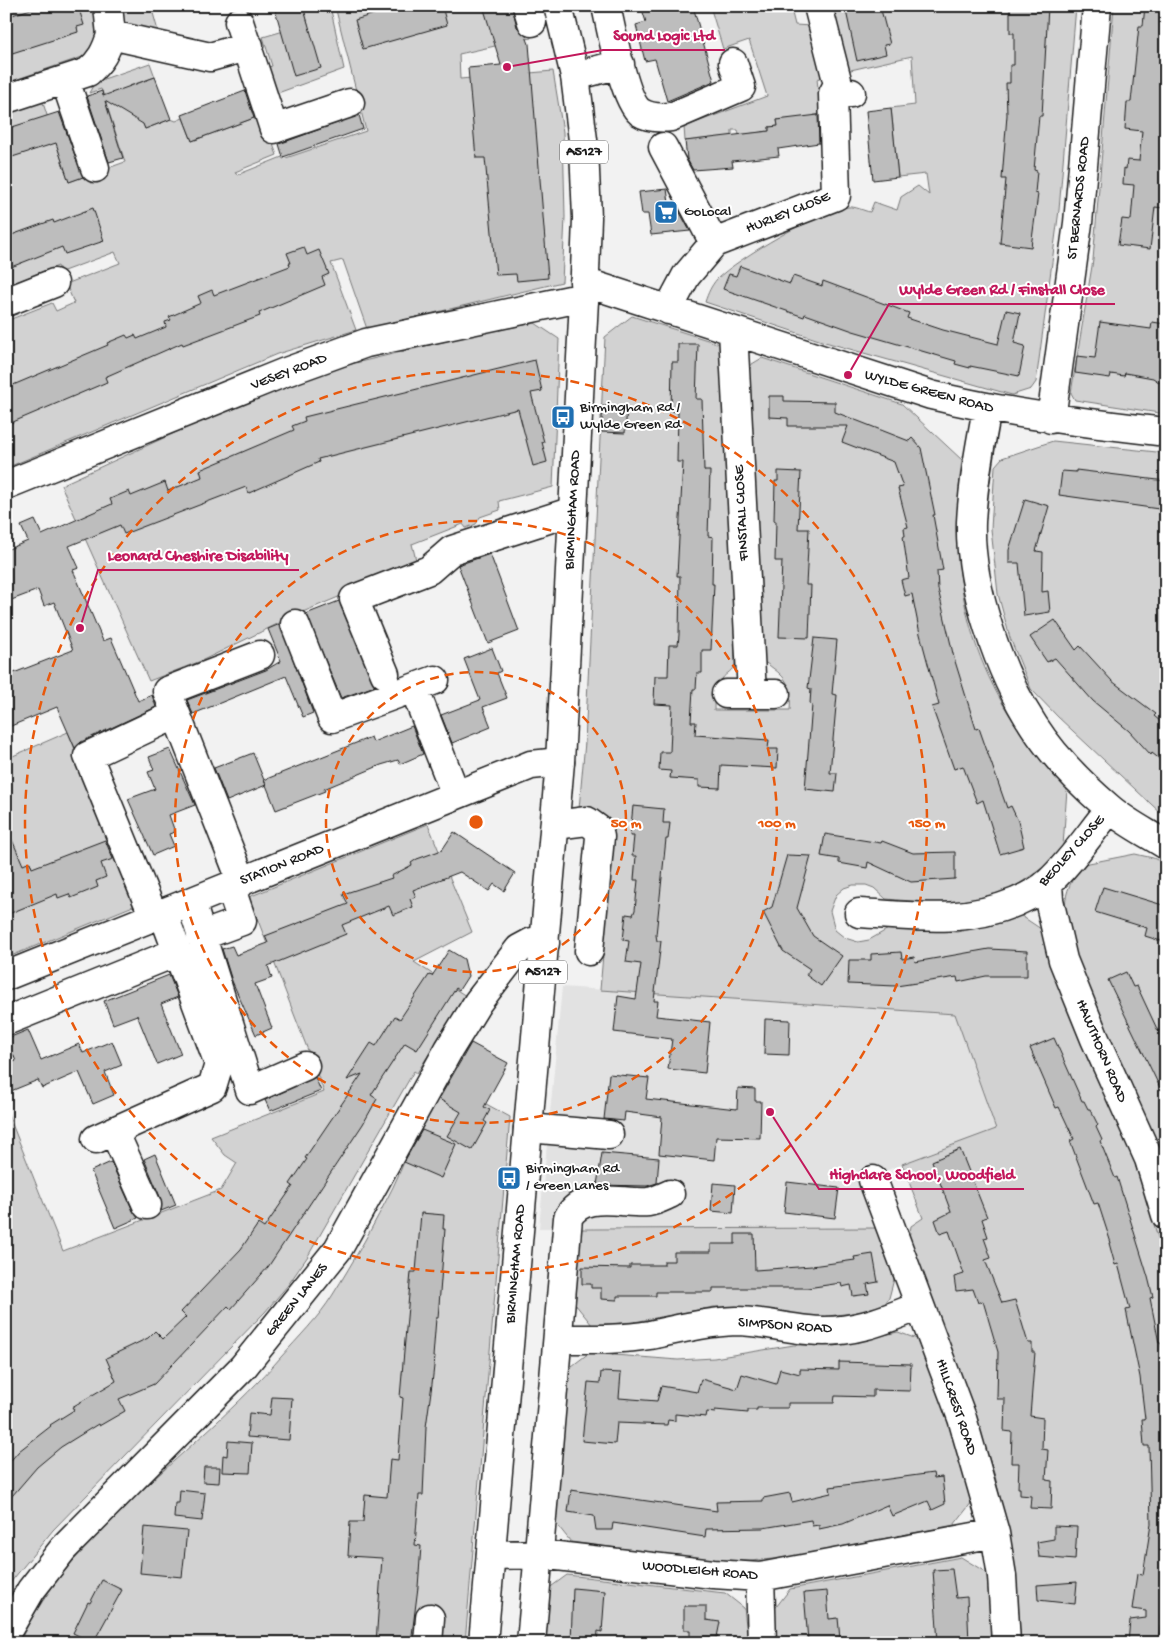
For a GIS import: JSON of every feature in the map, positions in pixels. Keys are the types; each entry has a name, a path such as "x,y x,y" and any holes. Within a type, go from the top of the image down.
{"street":[{"path":"6,99 88,72 98,63 107,50 111,35 108,6"},
{"name":"BIRMINGHAM ROAD","path":"483,1643 560,762 584,291 587,218 584,148 575,76 558,6"},
{"path":"606,6 631,101 640,112 662,118 670,117 740,87 733,63"},
{"name":"HURLEY CLOSE","path":"668,310 686,276 714,243 836,196 842,94 818,6"},
{"name":"ST BERNARDS ROAD","path":"1051,419 1078,223 1098,6"},
{"path":"111,35 210,57 247,44 274,129 350,103"},
{"path":"575,76 620,64"},
{"path":"65,80 95,168"},
{"path":"663,146 714,243"},
{"path":"6,302 54,283"},
{"name":"WYLDE GREEN ROAD","path":"584,291 668,310 883,381 987,409 1051,419 1166,432"},
{"name":"VESEY ROAD","path":"6,486 283,372 366,343 570,300 584,291"},
{"name":"FINSTALL CLOSE","path":"733,331 751,694"},
{"path":"987,409 978,453 971,523 975,566 983,609 996,651 1034,726 1058,758 1110,809 1166,845"},
{"path":"384,674 354,599 429,570 452,550 573,511"},
{"path":"295,624 332,718 424,684 456,795"},
{"path":"201,936 242,921 236,884 167,691 260,655"},
{"path":"147,1205 105,1135 212,1087 219,1064 177,952 88,756 162,721"},
{"name":"STATION ROAD","path":"6,976 531,765 560,762"},
{"name":"BEOLEY CLOSE","path":"858,913 942,918 976,915 996,910 1022,899 1048,883 1110,809"},
{"path":"555,825 587,821 598,829 600,837 589,951"},
{"name":"HAWTHORN ROAD","path":"1048,883 1049,900 1063,960 1095,1039 1149,1159 1166,1215"},
{"path":"191,902 250,1090 305,1066"},
{"name":"GREEN LANES","path":"6,1633 31,1590 63,1549 243,1367 338,1249 449,1049 478,1002 519,948 532,942 545,942"},
{"path":"6,1021 177,952"},
{"path":"528,1128 609,1135"},
{"name":"HILLCREST ROAD","path":"873,1180 962,1418 995,1533 1002,1576 1006,1643"},
{"path":"531,1643 559,1339 568,1218 579,1204 590,1201 648,1202 670,1194"},
{"name":"SIMPSON ROAD","path":"559,1339 622,1338 693,1325 738,1321 811,1331 836,1331 858,1328 882,1321 919,1306"},
{"name":"WOODLEIGH ROAD","path":"492,1555 540,1554 713,1574 760,1577 995,1533"},
{"path":"760,1577 762,1643"}],"shaded area":[{"path":"6,6 94,6 96,37 90,51 85,56 6,83"},
{"path":"117,6 151,6 158,31 124,24 119,17"},
{"path":"303,6 330,6 344,69 275,94 268,73 269,67 272,66 263,37 308,24"},
{"path":"335,6 522,6 531,38 459,54 460,79 553,71 563,132 565,217 562,282 367,329 343,260 331,263 356,330 277,354 6,468 6,321 52,303 56,311 74,303 66,284 120,263 115,252 61,272 58,266 6,286 6,112 42,100 69,182 125,162 101,89 89,93 95,82 150,63 155,77 129,86 145,129 171,119 176,121 183,118 192,141 262,115 277,155 235,172 237,175 282,157 283,159 366,131"},
{"path":"710,6 805,6 792,13 795,25 811,26 826,75 817,79 821,114 814,115 815,120 785,124 784,119 777,120 778,126 769,127 769,131 739,135 738,130 732,130 732,137 685,141 684,127 767,96 749,40 723,49"},
{"path":"827,6 1076,6 1059,210 1036,382 1031,389 1012,395 825,342 705,302 713,284 727,270 800,225 835,210 848,207 870,212 874,202 897,210 901,197 918,186 929,195 926,174 898,177 891,108 915,105 912,56 842,72"},
{"path":"1114,6 1166,6 1166,414 1075,400 1071,393 1093,260"},
{"path":"632,316 720,344 731,527 735,664 722,679 716,690 714,710 790,710 790,693 786,681 777,671 763,661 749,370 752,364 762,358 902,404 962,460 958,508 958,554 963,597 974,638 989,677 1009,715 1035,752 1067,789 1063,846 1044,867 1010,890 985,899 949,904 886,899 874,888 866,885 853,885 844,888 836,895 830,911 835,930 845,938 858,942 869,940 890,928 957,932 1000,923 1020,915 1041,929 1051,967 1087,1058 1132,1154 1166,1263 1166,1643 1021,1643 1014,1560 995,1476 953,1352 909,1238 911,1226 923,1218 902,1164 996,1129 955,1014 600,990 613,836 579,809 585,742 605,337"},
{"path":"535,323 559,339 553,487 499,501 500,510 480,517 476,524 466,528 463,524 412,544 417,564 298,614 201,661 149,681 61,485 253,397 335,368 471,335"},
{"path":"1053,441 1166,453 1166,818 1058,717 1031,689 1010,638 998,594 991,529 995,466 1002,458"},
{"path":"68,732 138,904 6,958 6,759"},
{"path":"428,824 472,932 414,962 466,996 417,1073 414,1071 308,1256 288,1285 265,1312 53,1530 6,1588 6,1109 63,1251 221,1190 237,1163 225,1155 211,1137 324,1092 249,897"},
{"path":"1135,854 1153,858 1166,864 1166,1176 1073,950 1065,905 1070,885 1084,864"},
{"path":"562,987 955,1014 996,1129 885,1171 886,1175 860,1184 877,1228 539,1228"},
{"path":"444,1081 510,1117 465,1643 19,1643 42,1602 71,1563 140,1492 248,1392 321,1312 379,1214 397,1179 423,1118"},
{"path":"877,1228 894,1279 889,1298 884,1305 876,1310 820,1317 752,1308 714,1307 634,1322 592,1325 575,1304 581,1229"},
{"path":"898,1332 917,1339 944,1409 972,1502 954,1525 784,1558 750,1561 710,1560 571,1542 555,1522 568,1369 589,1353 678,1360 714,1358 794,1345 837,1345"},
{"path":"961,1557 987,1573 992,1643 776,1643 773,1611 790,1589"},
{"path":"567,1575 725,1593 744,1608 748,1643 543,1643 548,1589"}],"building":[{"path":"40,6 78,6 84,25 77,27 78,32 6,55 6,17"},
{"path":"274,6 303,6 321,68 294,76"},
{"path":"399,6 442,6 447,25 363,49 355,20"},
{"path":"483,6 512,6 517,27 526,36 529,44 548,278 517,281 516,274 496,275 485,158 476,158 468,68 501,65"},
{"path":"641,6 693,6 714,81 667,101 655,59 645,61 636,25 646,22"},
{"path":"848,6 880,6 890,44 884,45 886,54 857,61 846,11 849,10"},
{"path":"1010,6 1048,6 1042,116 1039,116 1034,170 1037,171 1035,193 1038,194 1031,247 1000,243 1006,179 1002,179 1007,115 1006,83 1010,83 1010,65 1014,65 1014,33 1010,33"},
{"path":"1145,6 1162,6 1161,27 1166,28 1166,187 1163,208 1155,207 1150,249 1118,245 1122,219 1131,220 1134,185 1123,184 1124,168 1126,169 1127,160 1139,161 1142,131 1125,129 1127,102 1131,102 1139,26 1143,26"},
{"path":"155,77 171,119 145,129 143,124 105,101 123,158 109,162 87,96 102,91 103,96"},
{"path":"245,91 254,118 192,141 182,115"},
{"path":"891,108 898,177 873,180 866,111"},
{"path":"59,112 83,177 69,182 56,143 6,159 6,129"},
{"path":"359,115 363,129 283,157 279,144"},
{"path":"818,115 819,143 778,149 779,156 732,161 733,167 693,170 687,159 685,141 769,131 769,127 778,126 777,120"},
{"name":"GoLocal","path":"667,189 670,210 678,209 690,231 651,235 648,214 642,214 639,192"},
{"path":"93,208 104,241 65,254 62,247 6,269 6,237 53,220 54,223"},
{"path":"304,247 307,255 319,250 329,274 322,277 325,285 259,313 260,316 183,345 182,343 105,377 107,382 6,425 6,388 108,345 107,343 126,335 128,338 135,335 137,339 166,327 165,322 171,320 169,317 201,303 198,296 212,290 214,295 290,266 289,263 291,263 287,253"},
{"path":"740,266 790,284 793,276 822,286 823,281 909,313 907,318 943,330 998,344 1006,310 1020,313 1014,343 1025,346 1019,376 955,364 956,361 853,331 805,314 804,317 723,289 729,274 736,276"},
{"path":"1100,322 1151,329 1152,322 1166,324 1166,387 1153,378 1125,373 1124,376 1111,374 1110,378 1075,373 1077,356 1095,358"},
{"path":"678,344 698,344 696,399 702,399 704,471 710,471 708,536 713,537 712,584 714,584 711,650 702,650 702,673 697,673 696,689 693,689 691,722 696,722 695,735 769,740 768,749 778,749 777,768 721,765 720,788 699,787 699,780 670,778 671,771 659,770 660,752 670,752 672,705 654,704 655,676 668,676 669,645 678,645 679,635 680,576 677,576 683,462 677,462 678,412 671,411 672,362 678,362"},
{"path":"535,360 542,391 531,393 544,442 542,442 547,462 533,466 518,409 318,459 319,462 249,493 246,487 124,534 120,525 69,546 79,568 73,570 103,641 111,638 138,701 152,695 156,707 81,742 75,748 57,707 6,728 6,676 73,650 54,602 44,606 38,590 6,602 6,550 28,541 21,526 35,520 42,535 112,504 110,499 129,491 131,496 165,482 168,491 202,477 200,470 294,430 292,426 305,421 304,417"},
{"path":"769,396 784,396 784,401 835,402 835,412 909,441 912,438 921,448 935,515 933,515 943,570 937,571 938,589 954,658 976,729 979,728 1007,808 1011,806 1018,821 1024,847 1000,854 983,800 977,803 963,766 954,769 932,707 939,705 920,634 912,594 905,596 901,580 909,578 903,536 905,536 904,528 908,527 898,488 903,487 894,462 842,442 848,426 788,426 788,418 769,417"},
{"path":"603,406 627,408 625,433 601,432"},
{"path":"1076,470 1166,481 1166,510 1059,495 1062,471 1076,472"},
{"path":"778,471 801,472 798,529 809,529 806,585 811,585 809,638 779,637 782,561 775,561 776,521 774,521 775,481 778,481"},
{"path":"1025,499 1049,506 1036,551 1043,552 1042,592 1048,591 1050,612 1024,616 1019,563 1009,563 1009,550"},
{"path":"490,554 519,631 488,643 458,565"},
{"path":"339,601 375,686 341,698 306,614"},
{"path":"1055,620 1076,650 1080,646 1112,681 1156,714 1154,716 1166,726 1166,764 1152,753 1151,755 1129,731 1093,701 1055,658 1047,662 1030,637"},
{"path":"280,624 313,713 303,717 286,676 193,714 187,700 266,670 281,661 268,629"},
{"path":"814,638 837,640 832,694 837,695 830,773 837,773 835,792 805,789 812,705 810,704 811,689 808,688"},
{"path":"492,648 501,671 497,673 507,698 483,707 491,727 452,743 441,715 480,700 464,659"},
{"path":"412,726 423,754 400,764 398,760 381,765 324,789 325,791 276,810 264,780 371,737 373,742"},
{"path":"170,749 195,805 169,815 175,832 169,834 174,846 153,855 128,799 155,789 148,772 154,770 149,757"},
{"path":"253,753 266,785 227,801 214,768"},
{"path":"633,806 664,809 663,823 670,823 668,839 666,839 656,935 657,941 661,941 654,1001 658,1001 656,1016 710,1022 705,1073 668,1069 672,1039 614,1032 618,996 636,999 641,964 626,962 629,941 623,940 626,914 633,915 635,910 638,880 634,880 636,856 632,856 634,836 630,836"},
{"path":"6,826 23,865 30,862 32,868 105,840 113,859 101,863 106,877 96,881 98,887 71,898 69,894 58,898 57,894 6,915"},
{"path":"454,832 515,873 504,891 494,884 489,891 460,872 413,890 416,897 410,899 413,907 393,915 389,906 342,925 346,934 268,966 272,978 255,984 272,1028 256,1035 232,981 222,949 232,946 236,955 268,943 265,936 348,904 343,894 392,878 391,876 412,865 411,863 417,859 442,850"},
{"path":"825,834 881,843 882,841 913,853 955,852 955,879 911,882 868,862 867,868 839,863 839,859 821,856"},
{"path":"787,855 811,856 797,908 813,936 842,956 821,986 806,975 810,969 783,951 763,912 772,907"},
{"path":"1103,887 1166,906 1166,925 1161,941 1145,936 1147,928 1095,912"},
{"path":"989,949 1027,951 1027,976 986,976 958,982 957,977 896,986 848,984 849,960 871,960 871,954 901,952 902,959 914,957 915,962"},
{"path":"449,950 464,959 468,976 459,990 456,988 417,1050 405,1043 371,1095 377,1099 363,1124 268,1267 231,1309 228,1306 154,1384 119,1399 125,1411 99,1426 98,1424 61,1447 37,1467 6,1503 6,1466 19,1451 50,1425 74,1410 72,1407 116,1381 106,1358 148,1338 155,1331 163,1339 186,1317 181,1312 241,1249 258,1224 264,1228 293,1186 290,1184 307,1159 305,1158 362,1074 347,1080 371,1043 376,1046 395,1016 400,1019 429,975 432,976"},
{"path":"1126,972 1133,987 1137,986 1158,1031 1166,1028 1166,1100 1108,980"},
{"path":"169,975 178,997 161,1004 181,1054 157,1064 137,1015 113,1024 104,1001"},
{"path":"765,1019 790,1020 789,1055 764,1054"},
{"path":"28,1030 41,1060 79,1044 83,1053 112,1041 122,1065 105,1072 114,1095 93,1104 79,1072 42,1088 38,1080 6,1093 6,1065 16,1061 6,1039"},
{"path":"1054,1038 1082,1101 1090,1109 1098,1125 1096,1127 1102,1140 1100,1141 1115,1178 1117,1177 1148,1277 1153,1297 1150,1298 1159,1343 1161,1343 1164,1360 1166,1360 1166,1584 1158,1643 1128,1643 1130,1620 1146,1618 1146,1611 1132,1609 1137,1574 1143,1575 1151,1524 1149,1446 1144,1446 1142,1419 1145,1419 1140,1377 1126,1310 1130,1309 1118,1264 1115,1265 1109,1243 1111,1243 1098,1203 1094,1204 1070,1141 1074,1139 1059,1107 1056,1108 1030,1048"},
{"path":"471,1043 508,1063 484,1107 490,1110 484,1121 487,1123 472,1150 447,1136 461,1112 439,1099"},
{"path":"609,1074 649,1078 646,1099 737,1109 738,1088 755,1089 755,1101 761,1101 760,1138 716,1137 714,1160 659,1154 662,1117 625,1112 624,1121 604,1119"},
{"path":"315,1077 321,1091 270,1111 265,1100"},
{"path":"422,1130 456,1144 441,1178 404,1162"},
{"path":"960,1149 987,1217 982,1219 988,1237 984,1238 991,1258 985,1260 1002,1303 1015,1300 1028,1343 1032,1343 1032,1352 1035,1352 1030,1416 1043,1418 1042,1449 1048,1450 1046,1480 1052,1481 1051,1509 1030,1508 1031,1496 1020,1495 1020,1488 1018,1488 1019,1463 1011,1463 1012,1432 1004,1431 1005,1399 997,1399 998,1352 983,1301 978,1303 973,1289 956,1291 954,1277 964,1274 949,1231 940,1234 935,1220 951,1212 932,1161"},
{"path":"602,1153 659,1158 657,1183 647,1186 597,1185"},
{"path":"155,1154 176,1205 161,1211 161,1199 144,1159"},
{"path":"111,1162 138,1218 115,1228 91,1171"},
{"path":"787,1182 839,1188 835,1218 784,1212"},
{"path":"713,1183 735,1185 733,1213 711,1211"},
{"path":"421,1213 444,1215 443,1229 445,1229 438,1318 436,1318 433,1357 435,1357 426,1427 423,1495 419,1495 415,1545 421,1546 418,1587 411,1643 376,1643 382,1558 348,1556 350,1522 363,1522 365,1495 387,1497 390,1459 398,1460 403,1398 400,1397 411,1272 416,1272"},
{"path":"735,1234 754,1234 755,1270 812,1266 855,1260 854,1257 873,1254 878,1282 867,1284 869,1294 853,1296 851,1285 842,1287 841,1283 807,1288 713,1288 713,1292 656,1292 656,1296 617,1296 617,1300 601,1299 601,1288 591,1288 591,1284 582,1284 582,1267 630,1268 630,1265 664,1265 664,1261 674,1261 674,1252 711,1252 711,1244 735,1244"},
{"path":"839,1362 911,1364 910,1391 873,1390 873,1397 835,1396 834,1403 788,1403 788,1408 757,1408 757,1410 748,1410 748,1413 715,1410 715,1413 707,1412 706,1417 675,1414 675,1421 668,1420 667,1425 617,1423 615,1444 582,1441 588,1382 600,1383 601,1372 621,1373 619,1398 657,1401 661,1386 697,1392 701,1379 737,1389 742,1374 776,1384 780,1369 800,1374 800,1369 839,1370"},
{"path":"272,1397 292,1398 289,1440 247,1437 249,1413 270,1415"},
{"path":"228,1441 252,1443 250,1473 222,1472 223,1455 227,1456"},
{"path":"204,1467 220,1467 219,1483 203,1482"},
{"path":"933,1473 934,1478 942,1477 945,1504 932,1510 928,1501 892,1516 887,1505 843,1524 819,1529 819,1525 812,1526 811,1520 763,1528 706,1529 705,1537 613,1523 612,1530 596,1530 594,1516 568,1512 571,1490 717,1511 716,1502 763,1501 763,1498 790,1493 792,1502 831,1493 830,1487"},
{"path":"180,1490 205,1493 202,1521 174,1518 175,1503 179,1503"},
{"path":"1054,1526 1077,1527 1075,1560 1039,1557 1037,1542 1054,1539"},
{"path":"144,1527 187,1531 182,1577 140,1573"},
{"path":"952,1569 956,1598 967,1597 969,1643 938,1643 933,1570"},
{"path":"102,1580 122,1590 93,1643 73,1633 88,1602 90,1603"},
{"path":"1077,1582 1075,1604 1038,1600 1037,1585"},
{"path":"573,1588 605,1591 602,1632 598,1631 597,1643 571,1643"},
{"path":"827,1591 829,1619 838,1618 840,1639 808,1641 804,1593"},
{"path":"684,1606 706,1606 706,1620 720,1622 717,1637 690,1637 690,1630 684,1630"}],"place":[{"name":"Sound Logic Ltd","path":"507,67"},
{"name":"GoLocal","path":"666,212"},
{"name":"Wylde Green Rd / Finstall Close","path":"848,375"},
{"name":"Birmingham Rd / Wylde Green Rd","path":"563,417"},
{"name":"Leonard Cheshire Disability","path":"80,628"},
{"name":"Highclare School, Woodfield","path":"770,1112"},
{"name":"Birmingham Rd / Green Lanes","path":"509,1178"}]}
